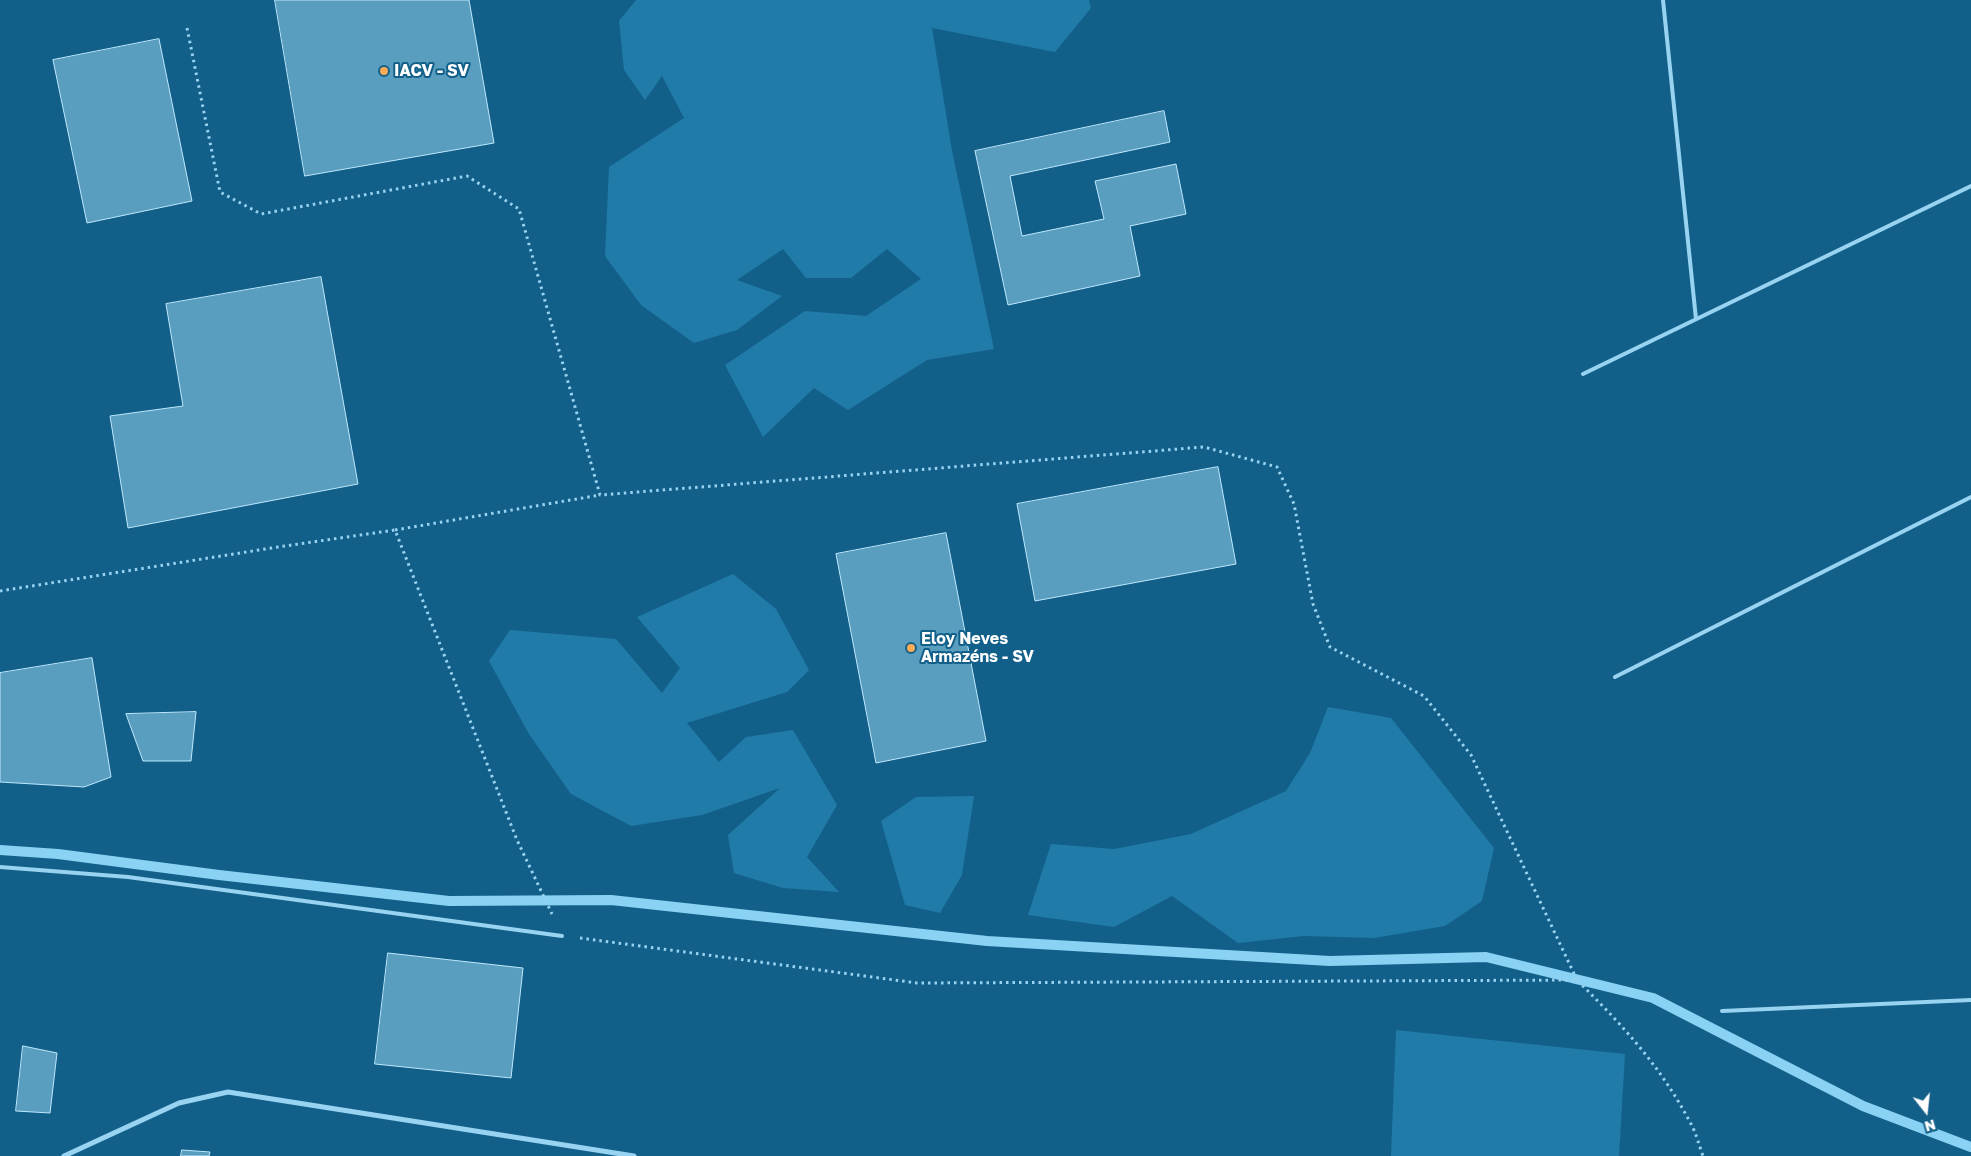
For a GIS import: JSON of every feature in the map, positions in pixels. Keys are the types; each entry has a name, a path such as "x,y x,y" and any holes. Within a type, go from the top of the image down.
{"street":[{"path":"64,1156 179,1103 228,1092 634,1156"}],"lane":[{"path":"1663,0 1696,319"},
{"path":"1583,374 1971,186"},
{"path":"1615,677 1971,497"},
{"path":"0,867 128,877 562,936"},
{"path":"1722,1011 1971,1000"}],"path":[{"path":"187,28 220,192 261,214 467,176 519,208 600,495"},
{"path":"0,592 278,546 395,530 600,495 1204,447 1277,467 1294,504 1313,604 1330,646 1424,696 1471,755 1578,980 1628,1030 1658,1068 1692,1125 1703,1156"},
{"path":"395,530 517,840 562,936 917,983 1578,980"}],"shaded area":[{"path":"636,0 1089,0 1091,8 1055,52 932,28 952,151 994,349 927,360 848,410 814,388 763,437 725,365 805,311 866,316 921,279 887,249 851,278 806,278 783,249 737,280 782,296 737,330 694,343 641,305 605,256 609,167 684,118 662,76 645,100 624,70 619,21"},
{"path":"733,574 776,609 809,670 787,692 687,723 719,762 746,737 793,730 837,805 807,857 839,892 783,888 734,873 728,835 780,788 702,815 631,826 571,794 529,734 489,661 510,630 616,639 662,693 680,668 637,617"},
{"path":"1328,707 1391,718 1494,848 1482,901 1445,926 1374,938 1304,936 1238,943 1172,896 1114,927 1028,915 1051,844 1114,849 1191,834 1286,791 1310,753"},
{"path":"974,796 962,875 940,913 905,905 881,821 916,797"},
{"path":"1396,1030 1625,1054 1619,1156 1391,1156"}],"building":[{"name":"IACV - SV","path":"275,0 469,0 494,143 305,176"},
{"path":"159,39 192,201 87,223 53,60"},
{"path":"1164,111 1170,142 1010,176 1022,236 1104,219 1095,181 1176,164 1186,214 1130,226 1140,276 1008,305 975,151"},
{"path":"321,277 358,484 128,528 110,416 183,406 166,304"},
{"path":"1218,467 1236,564 1035,601 1017,504"},
{"name":"Eloy Neves Armazéns - SV","path":"946,533 986,741 876,763 836,554"},
{"path":"92,658 111,777 84,787 0,782 0,673"},
{"path":"196,712 191,761 143,761 126,714"},
{"path":"388,953 523,968 511,1078 375,1064"},
{"path":"23,1046 57,1053 50,1113 16,1111"},
{"path":"182,1150 210,1152 209,1156 181,1156"}],"waterway":[{"path":"0,850 58,854 219,875 449,901 611,900 987,941 1330,961 1486,957 1653,998 1863,1106 1971,1147"}],"place":[{"name":"IACV - SV","path":"384,71"},
{"name":"Eloy Neves Armazéns - SV","path":"911,648"}]}
